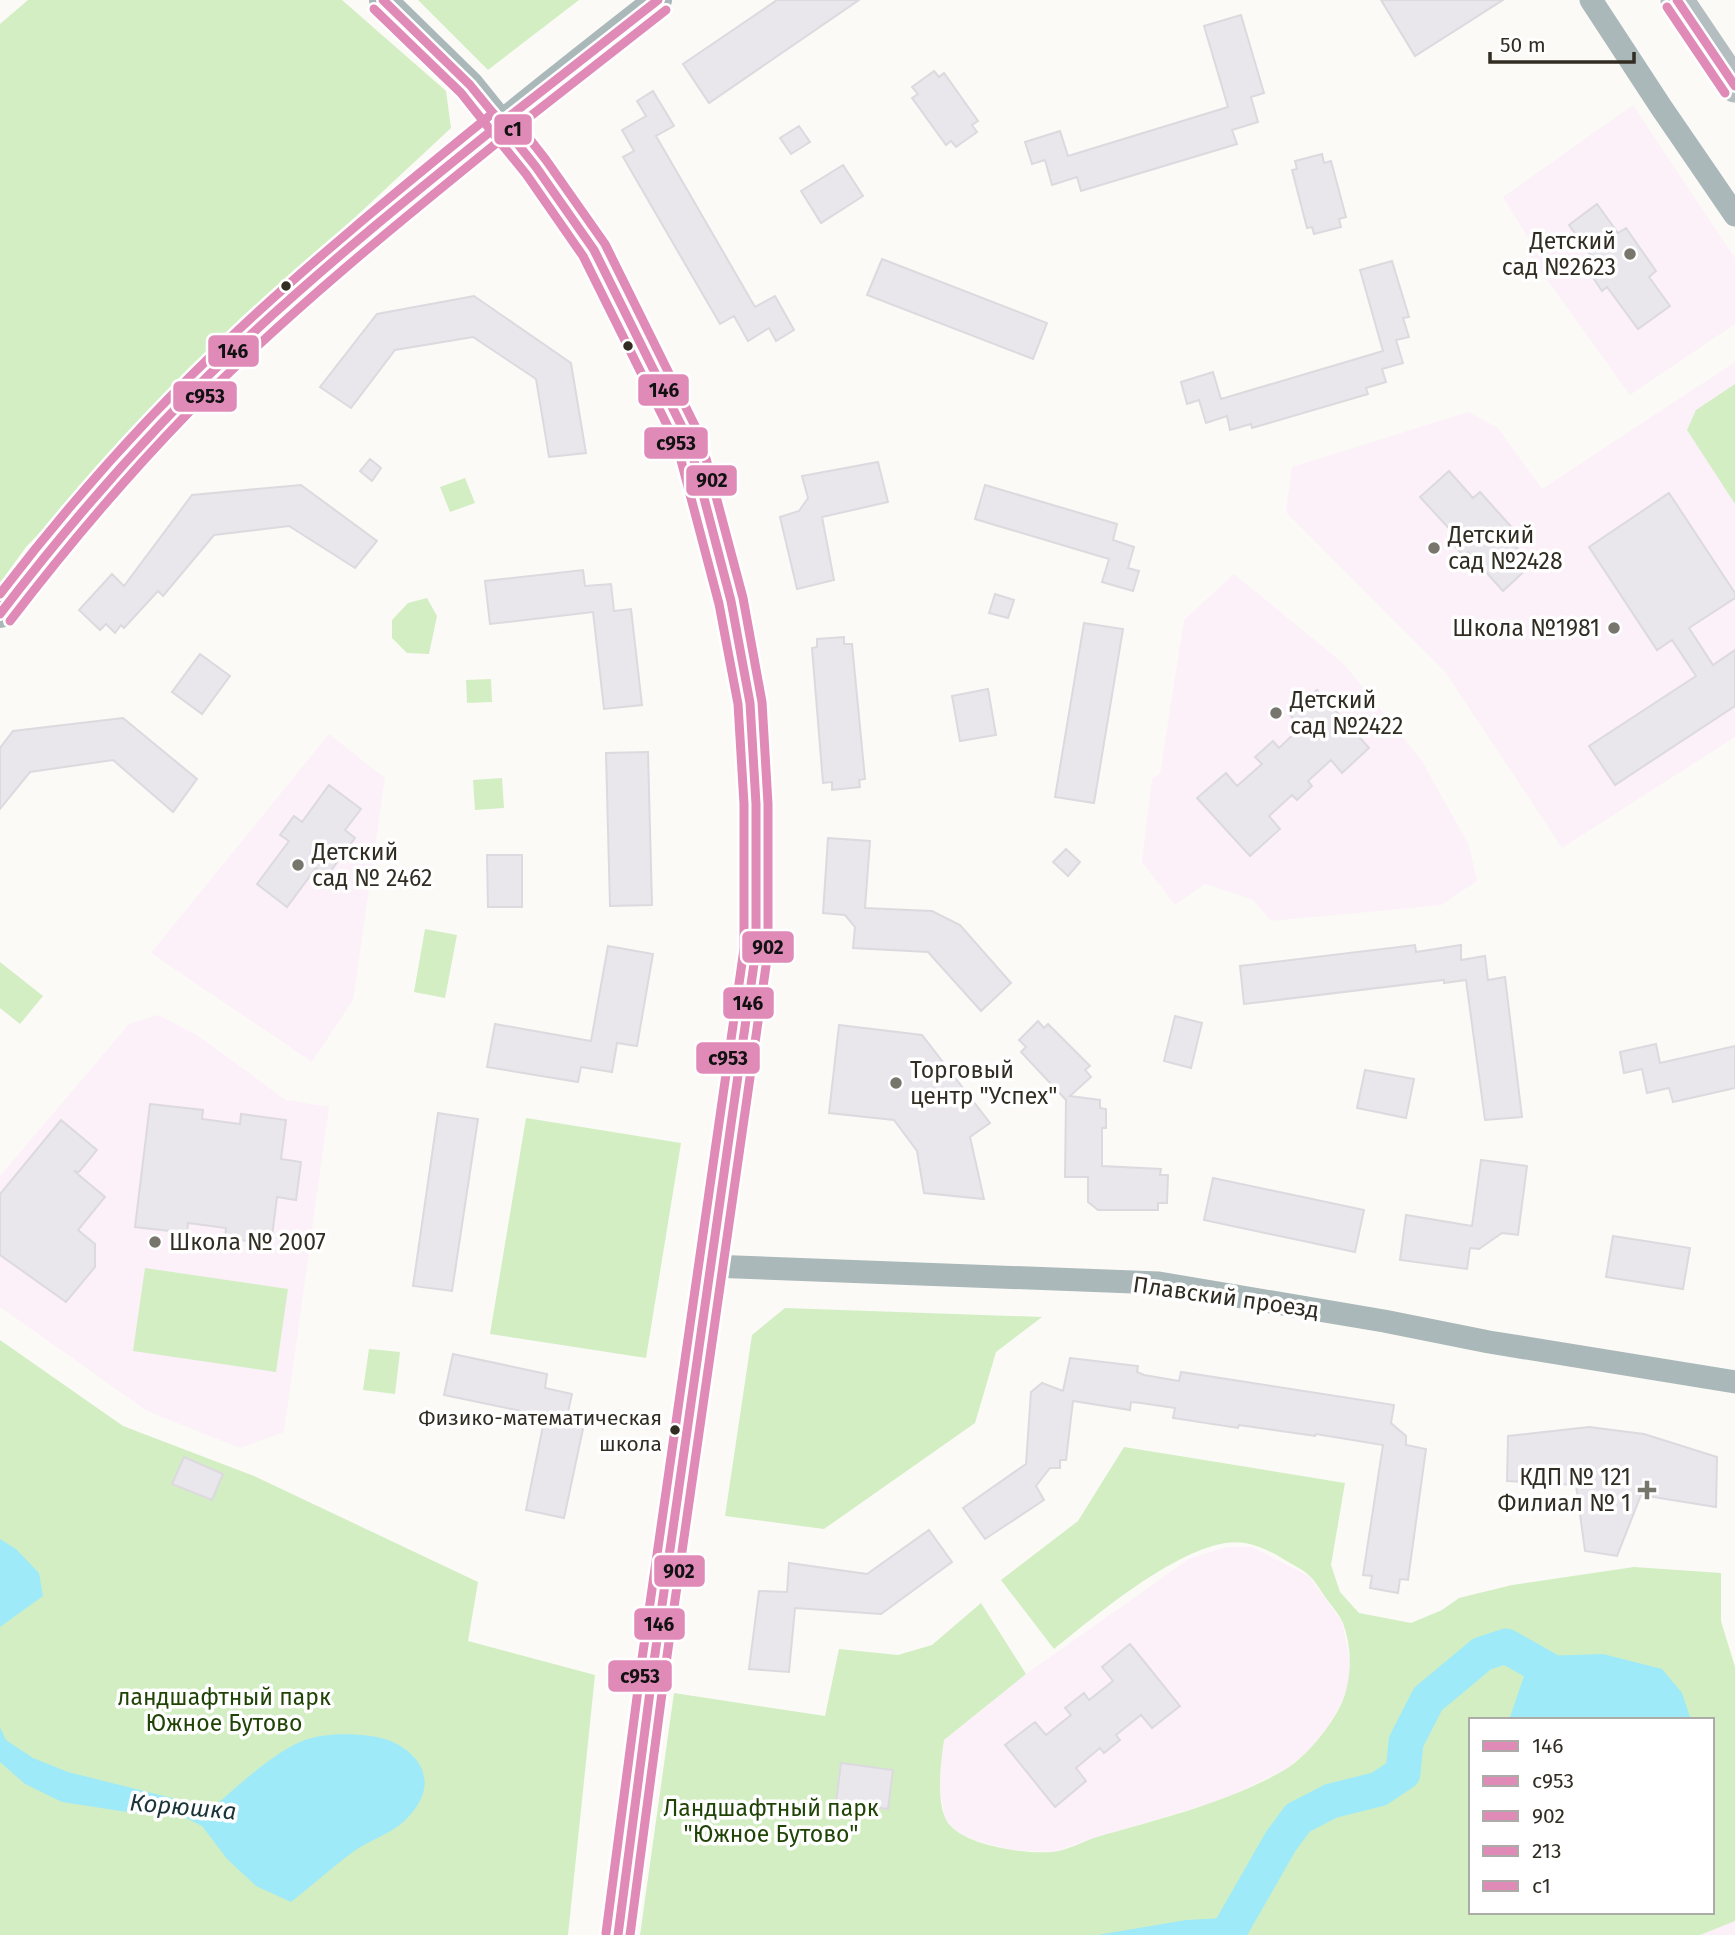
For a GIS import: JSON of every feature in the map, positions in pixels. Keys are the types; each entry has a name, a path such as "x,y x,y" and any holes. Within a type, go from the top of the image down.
{"main road":[{"path":"1677,0 1735,86"}],"street":[{"path":"383,0 470,85 536,167 594,250 689,441 731,601 750,703 756,804 756,950 618,1935"},
{"path":"0,614 51,545 208,375 287,302 502,123 658,0"},
{"path":"1591,0 1735,215"},
{"name":"Плавский проезд","path":"710,1266 1159,1283 1501,1344 1735,1382"}],"shaded area":[{"name":"Детский сад №2623","path":"1633,105 1735,258 1735,324 1630,395 1525,249 1529,239 1503,197"},
{"name":"Школа №1981","path":"1735,362 1735,737 1562,848 1445,672 1286,512 1292,467 1468,412 1498,428 1542,489"},
{"name":"Детский сад №2422","path":"1234,574 1344,664 1422,761 1469,845 1477,881 1441,905 1271,921 1253,900 1205,884 1175,905 1142,862 1152,779 1160,774 1184,620"},
{"name":"Детский сад № 2462","path":"329,734 385,778 353,1000 312,1062 151,953"},
{"name":"Школа № 2007","path":"158,1015 197,1035 286,1100 329,1107 284,1432 240,1448 147,1411 0,1307 0,1176 129,1024"},
{"path":"1226,1547 1252,1547 1309,1576 1342,1622 1351,1665 1346,1695 1320,1740 1288,1768 1224,1799 1055,1852 1013,1850 977,1841 957,1832 946,1821 938,1782 944,1740 1026,1674 1189,1559"},
{"path":"1735,1921 1735,1935 1700,1935"}],"green space":[{"path":"28,0 342,0 446,91 451,128 251,314 26,547 0,583 0,24"},
{"path":"418,0 579,0 488,70"},
{"path":"1735,384 1735,504 1687,430 1696,410"},
{"path":"465,478 475,503 450,512 440,487"},
{"path":"427,598 437,616 429,654 407,653 392,638 392,620 408,603"},
{"path":"491,679 492,702 467,703 466,680"},
{"path":"502,778 504,808 475,810 473,780"},
{"path":"425,929 457,935 445,998 414,992"},
{"path":"0,962 43,996 20,1024 0,1008"},
{"path":"526,1118 681,1143 646,1358 490,1334"},
{"path":"145,1268 288,1289 276,1372 133,1351"},
{"path":"785,1308 1042,1317 996,1352 975,1423 824,1529 725,1516 752,1335"},
{"name":"ландшафтный парк Южное Бутово","path":"0,1340 123,1426 254,1476 478,1582 468,1641 595,1675 568,1935 0,1935"},
{"path":"369,1349 400,1352 395,1394 363,1390"},
{"name":"Ландшафтный парк \"Южное Бутово\"","path":"1124,1447 1345,1483 1331,1565 1340,1592 1359,1613 1411,1623 1442,1610 1459,1598 1512,1585 1634,1567 1721,1573 1721,1621 1735,1667 1735,1921 1700,1935 640,1935 674,1693 825,1716 839,1649 898,1655 932,1645 981,1603 1026,1674 944,1740 941,1805 948,1823 968,1838 996,1847 1040,1852 1069,1848 1170,1816 1264,1781 1304,1755 1322,1735 1343,1701 1350,1665 1348,1640 1343,1623 1308,1574 1260,1547 1245,1543 1223,1543 1198,1551 1145,1580 1054,1649 1001,1580 1078,1521"}],"water":[{"path":"0,1539 16,1549 39,1573 43,1596 0,1627"},
{"path":"1603,1654 1662,1669 1682,1693 1690,1718 1510,1718 1527,1667 1541,1656"},
{"path":"0,1727 6,1740 33,1758 68,1772 188,1802 218,1803 285,1750 308,1739 337,1734 370,1736 398,1745 415,1758 424,1775 425,1785 417,1806 403,1822 353,1852 291,1902 256,1886 227,1859 202,1826 182,1816 127,1812 62,1802 25,1784 0,1762"},
{"path":"1224,1918 1231,1935 1097,1935 1186,1920"}],"building":[{"path":"777,0 859,0 709,103 683,64"},
{"path":"1381,0 1503,0 1415,56"},
{"path":"1241,15 1264,93 1251,97 1258,122 1232,130 1237,144 1081,191 1077,177 1052,185 1045,160 1032,164 1025,142 1060,131 1068,156 1228,107 1204,26"},
{"path":"934,71 939,77 944,73 978,121 972,125 977,132 956,147 951,141 946,145 912,98 918,94 912,87"},
{"path":"653,91 674,126 656,136 755,307 775,296 794,330 776,341 769,328 748,341 734,316 720,324 623,157 634,151 622,130 646,116 637,101"},
{"path":"799,126 810,142 791,154 780,138"},
{"path":"1322,154 1324,163 1331,161 1346,217 1339,219 1341,227 1314,234 1312,227 1307,228 1292,170 1297,169 1295,161"},
{"path":"843,165 863,196 821,223 801,191"},
{"path":"1597,204 1618,233 1626,228 1656,271 1649,277 1670,306 1638,329 1607,287 1602,291 1590,273 1599,267 1569,225"},
{"path":"882,259 1047,323 1033,359 867,295"},
{"path":"1392,261 1409,317 1403,318 1409,337 1396,340 1403,363 1382,369 1386,382 1366,388 1368,394 1252,428 1251,424 1230,430 1227,416 1206,423 1199,400 1187,404 1181,382 1213,372 1221,399 1383,351 1360,270"},
{"path":"474,296 571,363 586,453 549,457 536,379 473,337 395,350 351,408 320,387 377,314"},
{"path":"370,459 381,468 372,481 360,471"},
{"path":"878,462 888,502 822,517 834,580 797,589 780,517 799,511 808,498 802,476"},
{"path":"1449,471 1473,498 1480,492 1515,531 1508,538 1532,564 1503,591 1468,552 1464,556 1450,541 1455,535 1420,497"},
{"path":"301,485 377,541 355,568 289,526 214,535 163,596 158,591 124,628 121,625 115,633 106,624 100,630 79,610 112,574 124,586 192,495"},
{"path":"985,485 1117,524 1113,540 1134,547 1128,568 1139,571 1133,591 1102,582 1109,559 975,519"},
{"path":"1669,493 1735,593 1735,598 1689,628 1713,665 1735,650 1735,706 1615,785 1589,746 1696,676 1672,640 1657,650 1589,547"},
{"path":"583,570 585,586 611,584 614,611 631,609 642,705 604,709 593,612 490,624 485,581"},
{"path":"995,594 1014,600 1008,618 989,613"},
{"path":"1084,623 1123,629 1094,803 1055,797"},
{"path":"844,637 844,644 852,644 865,779 859,780 860,787 832,790 832,782 823,783 812,648 817,647 817,639"},
{"path":"200,654 230,676 202,714 172,692"},
{"path":"988,689 996,735 960,741 952,696"},
{"path":"1317,690 1369,748 1342,773 1331,760 1308,781 1312,786 1297,800 1292,795 1269,816 1280,829 1250,856 1197,798 1226,773 1237,786 1262,764 1255,757 1273,741 1279,748 1301,727 1290,715"},
{"path":"123,718 197,779 173,812 113,760 30,772 0,809 0,748 13,731"},
{"path":"648,752 652,905 610,906 606,753"},
{"path":"329,785 361,809 345,830 355,838 327,876 316,868 287,907 257,884 289,841 280,835 294,816 302,822"},
{"path":"828,838 870,841 865,908 932,911 960,925 1011,983 981,1011 928,952 853,948 855,927 845,915 823,913"},
{"path":"1066,849 1080,862 1068,876 1053,862"},
{"path":"487,855 522,855 522,907 488,907"},
{"path":"1415,945 1416,952 1461,945 1461,960 1485,956 1488,980 1505,977 1522,1117 1485,1120 1466,980 1444,983 1444,980 1244,1004 1240,966"},
{"path":"608,946 653,954 637,1046 617,1043 612,1072 581,1067 578,1082 487,1067 495,1024 591,1041"},
{"path":"1175,1016 1202,1023 1191,1068 1164,1061"},
{"path":"1038,1021 1044,1028 1048,1024 1090,1066 1085,1070 1091,1077 1070,1096 1100,1100 1100,1108 1106,1109 1106,1128 1102,1128 1102,1166 1161,1169 1160,1175 1168,1175 1167,1203 1158,1203 1158,1210 1098,1210 1088,1202 1088,1177 1065,1177 1066,1100 1021,1052 1026,1047 1019,1040"},
{"name":"Торговый центр \"Успех\"","path":"839,1025 922,1035 990,1123 970,1137 984,1199 924,1193 917,1151 894,1120 829,1113"},
{"path":"1656,1044 1660,1063 1735,1046 1735,1088 1673,1102 1669,1088 1647,1093 1642,1069 1624,1073 1620,1052"},
{"path":"1365,1070 1414,1079 1406,1118 1357,1108"},
{"path":"150,1104 203,1110 202,1119 240,1124 241,1114 286,1120 281,1159 301,1162 296,1200 277,1197 271,1244 225,1238 226,1228 188,1223 187,1233 135,1227"},
{"path":"438,1113 478,1119 452,1291 413,1286"},
{"path":"61,1120 97,1150 79,1172 74,1171 105,1197 78,1230 95,1244 95,1267 66,1302 0,1255 0,1194"},
{"path":"1481,1160 1527,1166 1518,1235 1502,1233 1479,1249 1470,1248 1467,1269 1400,1260 1406,1215 1472,1226"},
{"path":"1213,1178 1364,1210 1355,1252 1204,1220"},
{"path":"1613,1236 1690,1248 1683,1289 1606,1277"},
{"path":"453,1354 547,1374 545,1388 572,1394 566,1421 584,1424 564,1518 526,1510 545,1416 444,1395"},
{"path":"1070,1358 1138,1366 1137,1372 1144,1375 1179,1381 1181,1372 1394,1405 1391,1423 1406,1436 1406,1445 1426,1449 1408,1580 1400,1579 1398,1593 1370,1588 1372,1576 1363,1575 1383,1445 1316,1434 1315,1436 1239,1425 1238,1428 1173,1418 1175,1408 1131,1402 1130,1410 1073,1401 1066,1460 1060,1460 1060,1468 1050,1468 1036,1486 1044,1500 985,1539 963,1508 1026,1464 1031,1392 1042,1383 1063,1391"},
{"name":"КДП № 121 Филиал № 1","path":"1589,1427 1644,1434 1717,1457 1716,1507 1641,1495 1617,1556 1585,1551 1576,1485 1507,1481 1508,1436"},
{"path":"184,1457 223,1474 212,1500 172,1484"},
{"path":"929,1530 952,1562 881,1614 795,1608 789,1672 749,1669 759,1591 787,1592 789,1563 867,1574"},
{"path":"1130,1644 1180,1706 1152,1728 1141,1715 1116,1735 1120,1740 1104,1753 1100,1748 1076,1768 1086,1781 1055,1807 1005,1745 1035,1722 1046,1735 1071,1715 1065,1708 1084,1693 1089,1700 1113,1681 1102,1667"},
{"path":"841,1763 893,1770 888,1809 836,1802"}],"waterway":[{"name":"Корюшка","path":"1223,1935 1230,1930 1281,1841 1298,1818 1331,1801 1379,1789 1403,1773 1406,1742 1428,1699 1482,1654 1506,1646 1575,1685 1605,1718"}],"transit line":[{"name":"213","path":"383,0 470,85 501,123"},
{"name":"213","path":"501,123 658,0"},
{"name":"213","path":"1677,0 1735,86"},
{"name":"с1","path":"1667,7 1725,93"},
{"name":"с1","path":"374,9 461,93 492,132 501,135 509,133 666,10"},
{"name":"902","path":"0,594 112,459 202,364 329,249 493,113"},
{"name":"902","path":"511,115 605,244 700,436 743,598 762,702 768,804 768,952 666,1663 630,1935"},
{"name":"146","path":"501,123 536,167 594,250 689,441 731,601 750,703 756,804 756,950 654,1661 618,1935"},
{"name":"146","path":"0,614 116,473 210,374 337,258 501,123"},
{"name":"с953","path":"491,131 526,174 583,256 677,445 719,604 738,704 744,804 744,949 642,1659 606,1933"},
{"name":"с953","path":"10,621 74,540 189,412 266,338 345,268 509,133"}],"place":[{"name":"Детский сад №2623","path":"1630,254"},
{"name":"Детский сад №2428","path":"1434,548"},
{"name":"Школа №1981","path":"1614,628"},
{"name":"Детский сад №2422","path":"1276,713"},
{"name":"Детский сад № 2462","path":"298,865"},
{"name":"Торговый центр \"Успех\"","path":"896,1083"},
{"name":"Школа № 2007","path":"155,1242"},
{"name":"Физико-математическая школа","path":"675,1430"},
{"name":"КДП № 121 Филиал № 1","path":"1647,1490"}]}
